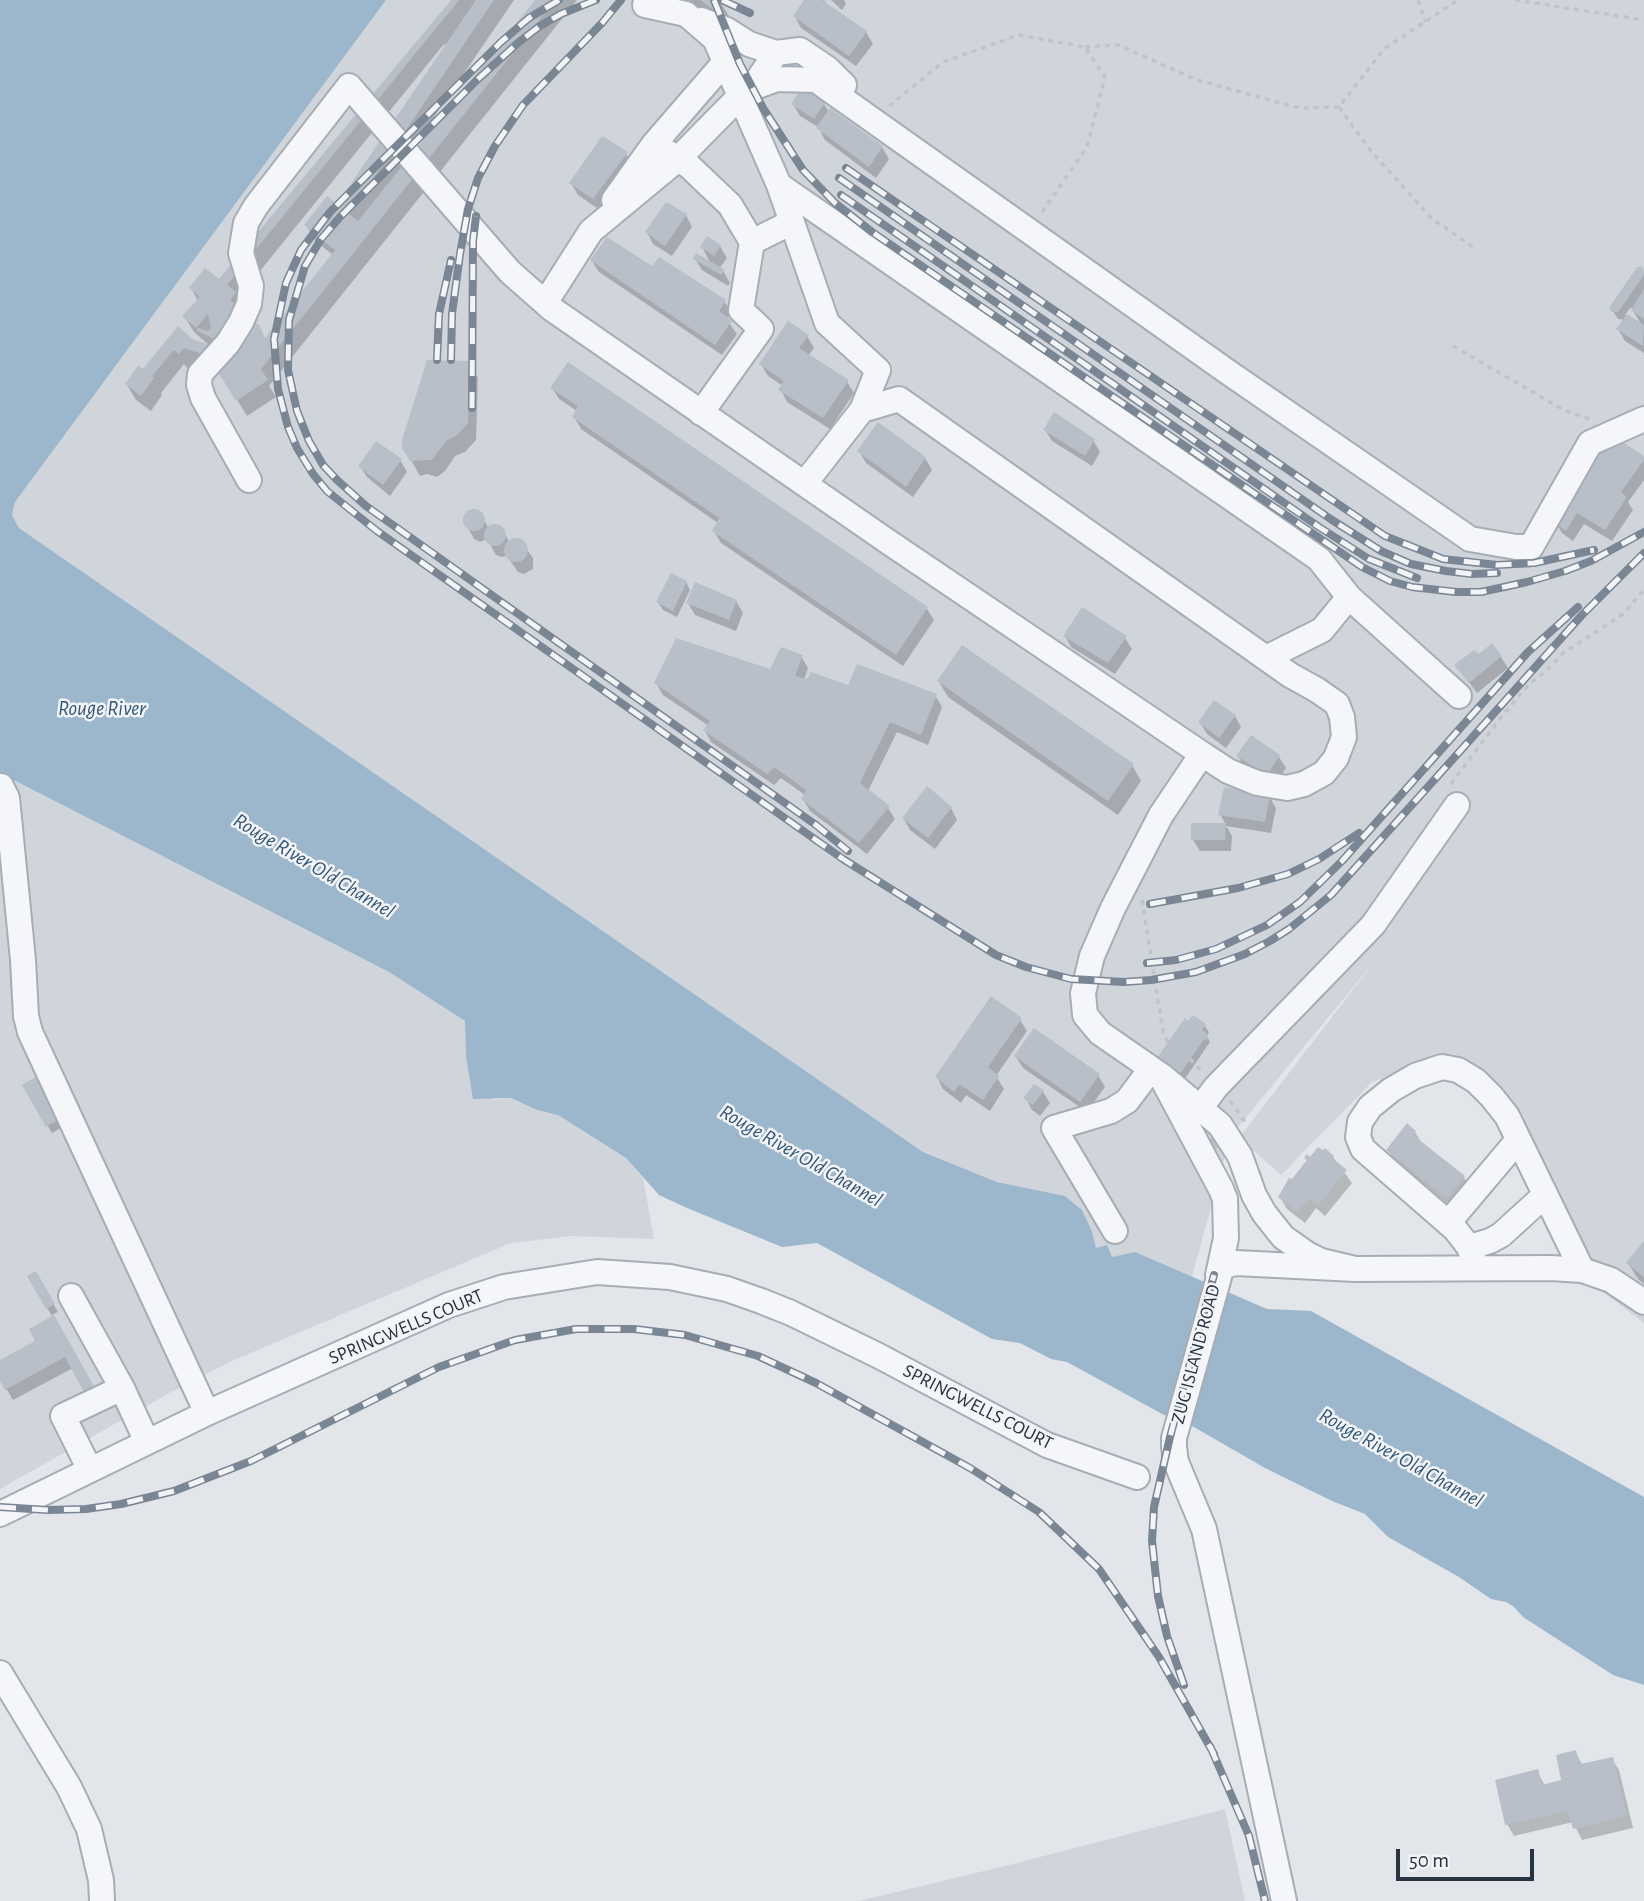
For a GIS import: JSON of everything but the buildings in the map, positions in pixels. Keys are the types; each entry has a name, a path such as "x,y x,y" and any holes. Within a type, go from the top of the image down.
{"street":[{"path":"645,5 686,14 727,30 749,44 776,53 800,50 828,69 881,124"},
{"path":"686,14 715,39 725,62 746,92 827,323 878,370 862,410 805,483"},
{"path":"591,231 678,159 746,92 776,53"},
{"path":"545,303 591,231 654,144 725,62"},
{"path":"746,92 777,79 816,80 1225,370 1470,539 1531,547 1590,443 1644,419"},
{"path":"249,480 203,398 199,385 200,374 205,365 228,343 242,322 249,303 251,286 241,253 246,223 256,206 349,86 510,272 545,303 701,413 1202,754 1241,777 1287,788 1304,784 1324,773 1336,758 1344,737 1342,717 1337,705 1266,658 899,399 862,410"},
{"path":"654,144 689,166 730,205 752,243 741,310 761,329 701,413"},
{"path":"779,185 1319,559 1349,597 1458,696"},
{"path":"752,243 792,222"},
{"path":"1266,658 1322,630 1349,597"},
{"path":"1202,754 1161,815 1136,860 1092,956 1083,993 1085,1015 1100,1033 1201,1107 1230,1137 1254,1195 1283,1237 1321,1261 1355,1269"},
{"path":"1,786 8,799 26,1016 30,1032 208,1413"},
{"path":"1201,1107 1216,1087 1373,925 1457,804"},
{"path":"1545,1195 1473,1257 1448,1223 1363,1149 1358,1137 1360,1122 1370,1107 1391,1090 1429,1070 1442,1067 1458,1070 1492,1097 1507,1116 1582,1270"},
{"path":"1156,1073 1225,1199 1226,1223 1220,1268"},
{"path":"1115,1231 1054,1128 1111,1111 1127,1101 1156,1073"},
{"path":"1448,1223 1518,1140"},
{"path":"1220,1268 1238,1212 1245,1172"},
{"name":"ZUG ISLAND ROAD","path":"1283,1901 1204,1530 1176,1462 1174,1438 1220,1268 1231,1263 1355,1269 1473,1257 1582,1270 1611,1280 1644,1302"},
{"name":"SPRINGWELLS COURT","path":"0,1514 208,1413 449,1305 504,1287 597,1272 670,1277 727,1289 791,1313 879,1356 1047,1445 1137,1477"},
{"path":"71,1296 122,1388 147,1442"},
{"path":"90,1470 62,1416 122,1388"},
{"path":"0,1673 69,1787 89,1829 101,1880 102,1901"}],"path":[{"path":"1418,0 1426,22"},
{"path":"1339,107 1384,49 1458,0"},
{"path":"1515,0 1644,20"},
{"path":"881,124 943,62 1019,35 1086,47 1118,46 1197,80 1299,108 1339,107"},
{"path":"1029,231 1087,148 1105,77 1086,47"},
{"path":"1339,107 1370,150 1431,218 1473,247"},
{"path":"1452,346 1564,410 1620,429"},
{"path":"1147,890 1142,901 1163,1032 1168,1042"},
{"path":"1190,1059 1240,1112 1247,1125"}],"shaded area":[{"path":"386,0 1644,0 1644,1323 1592,1284 1491,1079 1454,1054 1372,1082 1281,1175 1239,1138 1378,957 1230,1137 1192,1277 1133,1253 1112,1258 1096,1248 1092,1231 1082,1210 1065,1196 997,1182 923,1152 19,528 12,515 15,502"},
{"path":"0,773 389,972 465,1021 466,1057 493,1100 511,1098 537,1110 558,1115 626,1158 643,1178 654,1239 571,1236 511,1243 234,1360 171,1392 0,1489"},
{"path":"1225,1809 1245,1901 859,1901 1009,1865"}],"water":[{"name":"Rouge River","path":"0,0 386,0 15,502 12,515 19,528 923,1152 997,1182 1065,1196 1082,1210 1092,1231 1096,1248 1107,1245 1112,1257 1135,1252 1267,1309 1311,1311 1644,1497 1644,1685 1613,1675 1523,1617 1506,1602 1491,1599 1459,1577 1388,1537 1365,1514 1265,1468 1180,1419 1164,1415 1067,1362 1051,1359 1020,1343 992,1339 817,1243 782,1247 659,1195 626,1158 558,1115 537,1110 511,1098 473,1099 466,1057 465,1021 389,972 0,773"}],"railway":[{"path":"559,0 529,18 501,42 330,212 301,250 286,283 274,339 278,389 288,427 297,448 327,491 377,531 843,859 996,955 1026,967 1071,979 1124,982 1196,972 1245,954 1270,941 1331,895 1582,615 1644,553"},
{"path":"596,0 561,14 519,42 478,79 321,239 305,266 289,320 288,370 297,411 309,441 323,465 366,506 816,825 848,851"},
{"path":"451,360 452,314 460,254 468,209 478,178 495,146 523,105 621,0"},
{"path":"714,0 740,64 763,108 803,170 835,203 872,232 1362,567 1390,581 1412,587 1481,592 1565,571 1591,561 1644,532"},
{"path":"722,0 750,13"},
{"path":"846,168 1385,536 1443,559 1497,565 1534,563 1594,550"},
{"path":"839,178 1332,520 1381,551 1411,564 1446,571 1497,573"},
{"path":"841,195 1319,527 1369,559 1417,578"},
{"path":"472,408 473,241 476,216"},
{"path":"437,360 439,314 451,260"},
{"path":"1147,963 1176,960 1216,949 1267,925 1300,902 1342,861 1528,652 1578,607"},
{"path":"1150,904 1238,888 1288,874 1319,859 1359,833"},
{"path":"1184,1685 1167,1636 1158,1596 1152,1541 1154,1507 1214,1275"},
{"path":"0,1507 86,1509 121,1504 174,1491 251,1461 439,1367 515,1340 576,1329 634,1329 685,1335 758,1356 816,1383 970,1468 1039,1512 1099,1569 1159,1657 1214,1754"},
{"path":"1210,1746 1249,1836 1265,1901"}],"water label":[{"name":"Rouge River Old Channel","path":"314,866"},
{"name":"Rouge River Old Channel","path":"801,1156"},
{"name":"Rouge River Old Channel","path":"1401,1458"}]}
